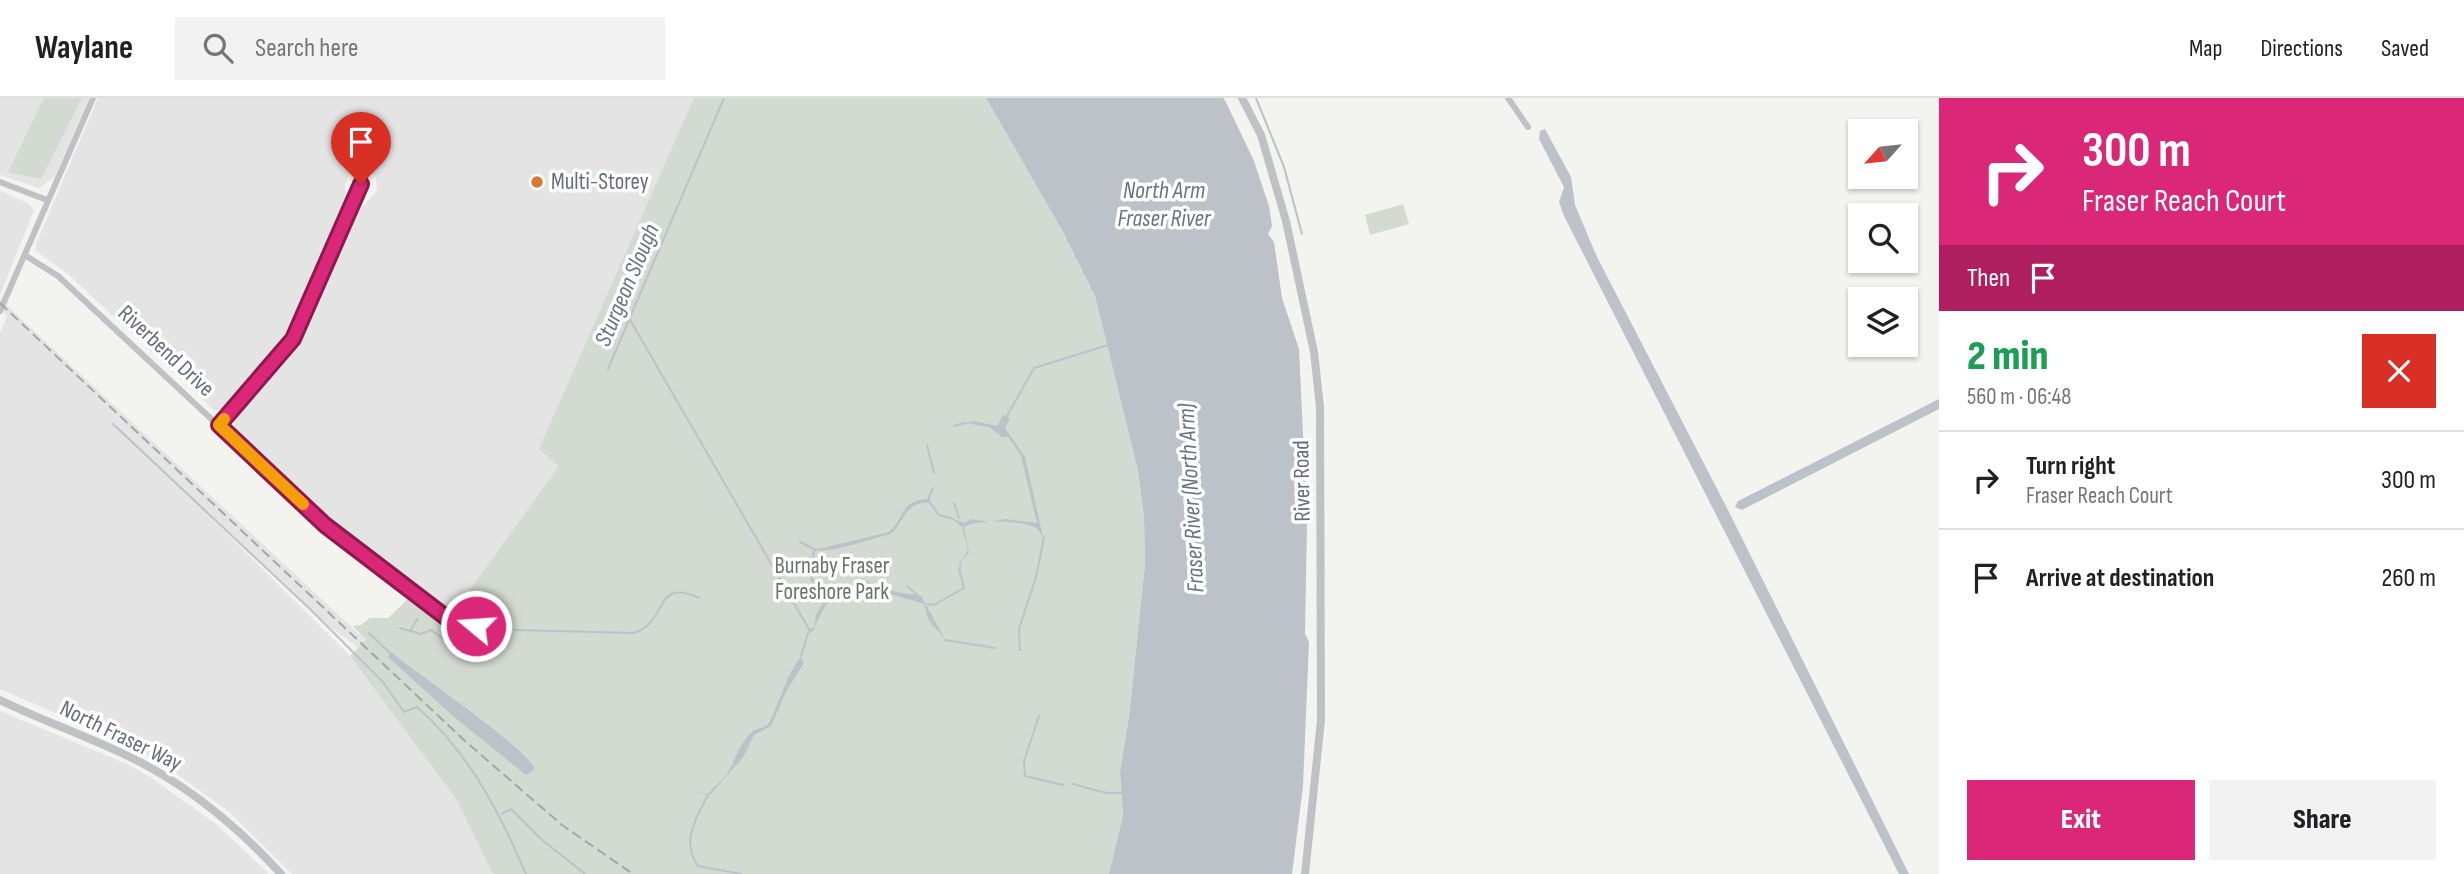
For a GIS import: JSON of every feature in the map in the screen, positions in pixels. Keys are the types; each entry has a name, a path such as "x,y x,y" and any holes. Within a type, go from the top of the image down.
{"street":[{"path":"0,311 93,98"},
{"name":"River Road","path":"1242,98 1261,135 1286,221 1314,352 1319,396 1321,720 1305,874"},
{"path":"1508,98 1528,127"},
{"path":"0,182 47,201"},
{"path":"219,425 293,339 361,184"},
{"name":"Riverbend Drive","path":"26,256 58,276 325,525 452,622 465,627 476,626"},
{"name":"North Fraser Way","path":"0,700 138,761 171,780 222,816 281,874"}],"shaded area":[{"path":"0,98 89,98 55,176 39,188 0,175"},
{"path":"98,98 694,98 560,465 453,613 332,522 234,428 235,419 298,348 360,209 377,191 376,177 364,169 349,175 345,185 346,203 284,342 224,408 215,411 69,275 36,251 36,244"},
{"path":"0,191 28,203 34,210 0,295"},
{"path":"0,299 553,815 371,657 330,627 158,465 350,656 456,799 493,874 292,874 228,811 163,764 108,736 0,689 0,333 7,316 0,308"},
{"path":"0,711 127,764 150,777 215,823 269,874 0,874"}],"green space":[{"path":"44,98 82,98 41,179 8,172"},
{"name":"Burnaby Fraser Foreshore Park","path":"694,98 986,98 1063,232 1095,296 1138,471 1144,516 1145,564 1129,717 1120,772 1123,815 1109,874 493,874 456,799 350,656 366,640 353,626 361,625 370,618 388,618 408,599 470,644 481,645 492,636 493,624 485,614 453,613 559,466 539,449"},
{"path":"1403,204 1409,224 1370,235 1365,215"}],"water":[{"name":"North Arm Fraser River","path":"986,98 1223,98 1240,117 1263,176 1277,235 1285,298 1301,347 1309,412 1312,708 1294,874 1109,874 1123,815 1120,772 1129,717 1145,564 1144,516 1138,471 1095,296 1063,232"},
{"path":"1545,129 1571,177 1575,205 1597,257 1727,508 1909,874 1899,874 1564,216 1559,202 1564,187 1539,139 1540,131"},
{"path":"1939,399 1939,409 1742,510 1735,507 1738,501"},
{"path":"1003,415 1010,418 1005,428 1025,457 1043,537 1030,525 990,522 1005,519 1037,523 1021,456 1008,437 1002,437 989,427 965,423 974,421 997,426"},
{"path":"930,499 929,503 921,503 910,509 891,534 841,548 814,550 889,532 908,506 913,502"},
{"path":"951,518 964,523 972,519 990,522 964,527 969,553 962,560 960,572 959,564 968,550 962,527"},
{"path":"812,577 827,594 841,599 868,581 880,589 921,596 945,639 929,621 924,604 888,593 875,587 870,584 863,585 845,602 829,598 814,628 816,615 826,597 811,581"},
{"path":"391,652 513,745 535,769 526,775 454,717 388,657"},
{"path":"801,657 804,663 786,692 771,726 754,735 744,756 711,794 708,795 690,791 708,794 725,777 747,737 754,730 768,724 787,680"}],"pier":[{"path":"1224,98 1228,98 1243,115 1266,175 1281,235 1288,297 1305,346 1312,411 1314,569 1311,613 1315,706 1298,874 1292,874 1303,786 1309,642 1305,634 1307,520 1299,349 1282,298 1274,242 1268,234 1272,226 1269,206 1254,161"}],"waterway":[{"name":"Sturgeon Slough","path":"608,369 724,98"},
{"path":"1256,98 1284,167 1302,234"},
{"path":"629,318 810,631"},
{"path":"1007,416 1034,368 1108,345"},
{"path":"954,426 966,423"},
{"path":"113,424 312,611 383,682 404,712 417,707 436,725 481,784 526,874"},
{"path":"927,445 934,473"},
{"path":"927,502 933,488"},
{"path":"929,501 939,515 953,519"},
{"path":"954,503 959,518"},
{"path":"1020,650 1019,629 1036,577 1044,537"},
{"path":"800,542 816,550"},
{"path":"811,579 814,551"},
{"path":"928,604 934,605 964,588 959,569"},
{"path":"907,586 918,596"},
{"path":"515,630 634,633 645,627 667,597 674,593 699,598"},
{"path":"410,631 418,618"},
{"path":"400,628 421,634 431,630 446,641"},
{"path":"801,656 808,633 814,628"},
{"path":"369,633 391,654"},
{"path":"945,640 995,648"},
{"path":"1039,716 1024,761 1025,776 1063,785"},
{"path":"1073,784 1106,793 1123,793"},
{"path":"708,795 692,830 690,839 693,857 698,866 741,874"},
{"path":"502,814 511,809 541,839 585,874"}],"railway":[{"path":"0,303 465,741 562,825 633,874"}],"slow traffic":[{"path":"224,419 219,425 303,504"}],"place":[{"name":"Multi-Storey","path":"537,182"}],"route":[{"path":"361,184 302,324 273,367 219,425 325,525 452,622 465,627 476,626"}],"water label":[{"name":"Fraser River (North Arm)","path":"1191,498"}]}
